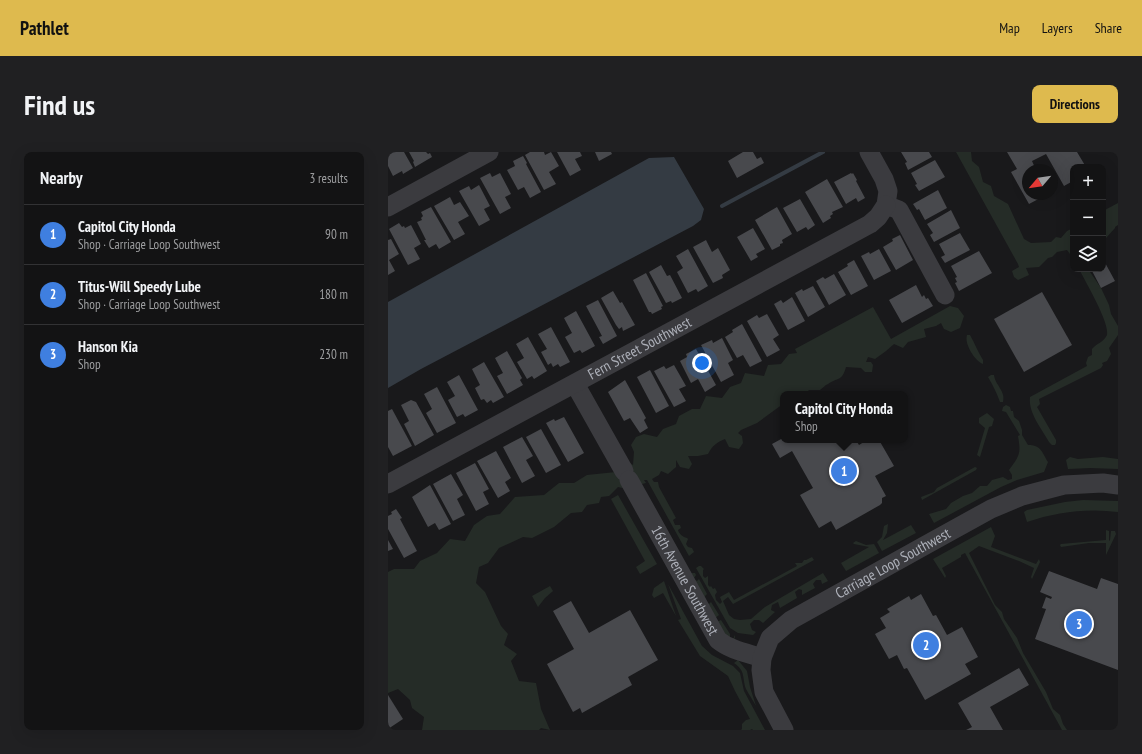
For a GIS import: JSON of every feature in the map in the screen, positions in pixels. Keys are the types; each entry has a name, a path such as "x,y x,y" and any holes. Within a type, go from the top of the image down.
{"street":[{"path":"388,207 488,152"},
{"path":"869,152 884,179 888,191 886,205 899,210 945,295"},
{"name":"Fern Street Southwest","path":"388,484 870,224 878,217 886,205"},
{"name":"16th Avenue Southwest","path":"575,384 718,640 724,645 735,650 762,658"},
{"name":"Carriage Loop Southwest","path":"784,730 764,692 762,681 762,658 770,638 791,620 991,509 1022,496 1064,485 1103,483 1118,486"}],"shaded area":[{"path":"956,152 971,152 972,161 979,167 983,182 991,186 994,196 1008,204 1024,239 1031,243 1051,242 1056,237 1061,238 1070,230 1070,254 1067,250 1057,252 1039,267 1026,268 1029,275 1018,280 1014,277 1012,271 1019,267"},
{"path":"674,157 704,209 701,220 693,226 421,369 388,388 388,302 649,158"},
{"path":"1118,203 1118,225 1106,238 1106,236 1106,209"},
{"path":"1081,272 1090,272 1101,288 1109,305 1111,314 1118,326 1118,335 1109,348 1111,354 1107,361 1102,363 1103,365 1101,368 1039,399 1040,404 1037,407 1056,440 1055,445 1052,445 1033,415 1030,397 1087,366 1086,363 1088,357 1092,355 1092,349 1107,335 1105,321"},
{"path":"950,306 958,308 964,316 960,328 951,332 944,329 941,323 924,329 926,337 908,342 903,348 894,344 875,359 868,357 866,362 871,362 873,365 872,372 865,372 861,368 846,367 840,378 826,385 820,390 780,391 780,406 757,423 741,430 738,433 742,436 743,443 739,449 729,447 725,439 715,445 708,454 688,456 692,464 689,469 680,467 676,460 676,467 668,474 661,471 659,475 652,479 654,482 658,482 659,487 676,518 673,520 675,525 680,525 681,528 678,530 679,533 688,539 686,544 688,547 692,548 694,552 689,556 647,480 644,480 646,483 641,485 627,461 633,465 634,452 631,445 636,437 644,434 657,437 663,429 676,424 679,416 692,409 700,409 706,396 722,398 730,387 741,383 745,373 764,376 768,365 781,364 789,354 797,353 795,349 873,307 891,339"},
{"path":"967,335 970,335 983,360 983,364 971,352 966,339"},
{"path":"994,375 996,382 1002,391 1004,398 1003,402 1000,402 988,377"},
{"path":"1006,405 1010,407 1011,411 1013,411 1014,417 1019,421 1022,435 1028,445 1036,446 1041,450 1048,462 1044,472 1017,480 1001,487 934,523 929,514 946,509 951,503 972,493 980,486 987,486 992,480 1003,477 1008,480 1012,479 1012,475 1009,470 1019,454 1018,436 1020,435 1006,412 1002,411 1003,407"},
{"path":"987,413 994,419 992,426 989,427 980,457 977,455 985,428 979,423 979,418"},
{"path":"1070,457 1078,459 1103,457 1118,459 1118,469 1068,469 1066,460"},
{"path":"975,467 977,468 976,470 922,500 921,497 934,492 937,488"},
{"path":"616,472 627,489 618,487 609,496 601,497 599,503 587,505 582,512 571,513 554,527 532,538 523,537 499,548 488,563 479,567 476,583 485,592 501,626 508,634 504,645 517,654 511,661 519,681 536,683 541,709 550,730 541,728 539,730 422,730 424,717 412,708 410,700 398,689 388,693 388,572 394,569 414,569 420,561 437,553 450,539 465,541 474,525 487,516 500,514 515,497 544,495 559,483 574,483 587,475"},
{"path":"618,495 657,564 640,574 636,567 645,561 611,499"},
{"path":"1083,500 1118,501 1118,512 1095,510 1060,513 1027,522 1024,512 1027,510 1065,502"},
{"path":"888,524 887,533 883,540 911,525 916,533 882,551 877,542 882,537 884,526"},
{"path":"991,527 995,536 991,547 1036,564 1039,559 1040,562 1032,579 1031,577 1034,568 1019,561 979,546 969,553 995,605 1002,612 1004,619 1017,638 1023,653 1046,692 1053,709 1060,715 1067,730 1062,730 965,553 942,568 946,576 945,578 933,559"},
{"path":"1106,530 1109,531 1109,541 1111,531 1115,531 1116,534 1106,555 1106,543 1089,543 1061,547 1060,545 1106,540"},
{"path":"856,541 866,545 874,544 879,553 846,571 841,563 869,547 853,543"},
{"path":"812,557 814,560 733,604 728,597 723,601 729,615 734,619 751,619 765,607 823,573 828,581 822,584 821,580 816,580 813,584 815,588 802,595 802,590 799,589 795,592 797,598 780,608 778,602 772,605 771,610 775,612 763,623 759,620 754,620 750,624 752,630 756,632 753,635 738,633 730,628 696,568 701,566 704,569 703,576 705,578 708,576 708,585 713,589 715,588 717,592 715,595 716,600 720,604 722,602 720,597 729,592 734,600 797,566 795,563 802,563 804,560"},
{"path":"695,573 695,580 697,581 699,579 707,594 705,596 706,602 709,604 711,602 719,615 715,618 717,621 721,620 730,634 730,638 734,638 734,635 735,637 734,640 729,638 722,631 690,574"},
{"path":"664,581 676,616 663,593 654,598 652,595 654,588"},
{"path":"668,584 702,646 712,655 733,666 740,673 744,691 765,730 741,730 742,724 746,720 750,719 728,676 700,656 678,620 681,619"},
{"path":"550,586 553,591 538,607 532,596"},
{"path":"738,660 747,671 756,706 746,689 742,672 734,663"}],"building":[{"path":"388,152 404,152 413,168 403,174 402,171 393,176 388,166"},
{"path":"409,152 426,152 428,154 430,153 432,157 415,167 414,161"},
{"path":"530,152 544,152 545,155 551,152 559,166 549,172 556,184 544,190 525,155"},
{"path":"557,152 580,152 582,156 575,159 581,170 570,176"},
{"path":"595,152 611,152 612,154 599,161"},
{"path":"743,152 753,152 757,159 761,157 764,163 737,178 728,161"},
{"path":"901,152 929,152 932,157 908,170 905,163 907,162"},
{"path":"1007,152 1077,152 1084,164 1070,164 1070,183 1064,186 1058,175 1058,164 1052,164 1046,154 1032,161 1033,164 1022,164 1022,192 1011,172 1017,169"},
{"path":"523,156 541,192 530,198 524,187 518,190 507,170 515,166 513,161"},
{"path":"935,160 945,177 919,191 915,185 917,184 911,173"},
{"path":"490,173 492,177 500,173 511,194 505,197 511,208 500,214 480,178"},
{"path":"853,173 857,180 856,181 865,198 858,202 856,198 846,204 834,182"},
{"path":"827,179 843,207 832,212 833,214 830,216 831,218 823,223 805,192"},
{"path":"479,185 490,206 484,209 490,220 479,226 459,191 469,186 471,190"},
{"path":"938,190 947,208 925,220 919,209 917,210 913,204"},
{"path":"450,197 454,205 460,202 469,216 458,222 465,234 454,240 434,206"},
{"path":"800,199 815,225 808,230 806,227 797,232 783,208"},
{"path":"1027,200 1037,200 1029,204"},
{"path":"431,207 451,242 439,249 436,244 429,248 417,222 422,220 421,218 423,216 421,212"},
{"path":"777,207 792,234 782,240 783,243 780,244 780,246 772,250 755,220"},
{"path":"951,210 960,228 934,242 930,235 933,233 927,224"},
{"path":"399,223 405,228 411,225 421,244 414,248 420,259 408,265 389,229"},
{"path":"753,228 765,249 756,254 758,257 751,261 737,237"},
{"path":"960,233 970,250 945,263 941,257 945,255 939,244"},
{"path":"900,235 913,260 896,270 883,247 893,241 892,239"},
{"path":"391,239 399,254 389,260 395,271 388,275 388,240"},
{"path":"706,240 712,252 718,248 730,270 722,275 723,278 713,283 693,247"},
{"path":"688,249 708,286 698,292 696,289 688,293 677,272 683,268 676,256"},
{"path":"879,249 891,271 874,280 861,256 869,252 870,254"},
{"path":"979,251 992,273 959,291 955,283 957,282 955,278 957,277 951,266"},
{"path":"854,260 868,286 851,295 838,272"},
{"path":"1106,264 1115,281 1101,288 1093,272 1106,272"},
{"path":"661,265 667,276 670,275 682,298 672,303 671,301 666,303 649,272"},
{"path":"646,273 663,306 661,307 662,309 652,314 649,312 633,280"},
{"path":"834,274 846,295 829,305 816,281 823,277 825,279"},
{"path":"916,285 922,297 924,295 926,299 928,298 933,306 902,323 889,300"},
{"path":"813,286 825,307 808,317 795,293"},
{"path":"613,291 620,303 622,302 635,325 623,331 622,327 619,329 616,325 601,298"},
{"path":"1042,292 1072,345 1024,372 994,319"},
{"path":"792,297 805,321 788,330 774,304 781,300 783,303"},
{"path":"598,300 617,336 603,344 599,337 602,336 586,306"},
{"path":"576,311 595,346 582,353 580,350 574,353 565,337 572,333 564,318"},
{"path":"767,314 779,335 773,339 780,350 767,357 747,321 757,315 759,318"},
{"path":"742,324 762,361 750,367 743,355 737,358 725,337 733,332 732,330"},
{"path":"551,327 570,362 560,367 558,364 553,367 551,363 548,365 541,352 547,349 538,334"},
{"path":"528,337 547,371 534,379 532,376 527,379 517,362 524,358 516,344"},
{"path":"722,338 733,360 728,363 734,375 721,382 701,345 712,340 713,343"},
{"path":"696,349 716,385 705,392 698,379 691,383 680,361 687,357 686,354"},
{"path":"507,351 522,378 520,380 523,385 507,394 497,376 503,373 495,358"},
{"path":"484,362 504,397 493,403 491,400 487,403 484,399 481,400 475,388 480,385 472,369"},
{"path":"674,365 686,386 679,389 686,401 674,407 654,371 664,366 666,369"},
{"path":"650,370 669,406 656,413 637,377"},
{"path":"459,375 478,410 465,417 463,414 457,417 448,400 455,396 447,382"},
{"path":"625,380 646,418 644,420 648,428 640,433 630,418 624,421 608,392"},
{"path":"437,387 456,423 437,433 426,413 432,409 424,394"},
{"path":"411,400 416,402 434,435 415,446 404,424 409,421 401,405"},
{"path":"392,409 412,446 393,456 388,447 388,411"},
{"path":"564,417 584,453 568,462 546,423 554,419 555,421"},
{"path":"541,429 561,465 546,473 526,437"},
{"path":"522,437 533,456 526,460 535,476 522,483 503,447"},
{"path":"780,440 780,443 858,443 859,445 862,443 881,443 894,466 875,476 886,496 882,498 882,503 880,505 836,530 831,521 819,528 800,495 813,488 792,451 780,458 772,444"},
{"path":"496,451 511,478 505,482 510,491 498,498 477,461"},
{"path":"475,463 489,489 483,492 489,504 476,511 456,473"},
{"path":"451,474 463,495 457,499 465,515 453,521 433,484"},
{"path":"430,485 451,524 439,530 435,523 428,527 412,497"},
{"path":"396,509 402,518 400,519 417,551 404,558 388,529 388,516"},
{"path":"388,540 393,549 388,551"},
{"path":"1049,571 1097,589 1101,578 1118,584 1118,670 1035,639 1046,609 1042,608 1046,597 1051,599 1052,597 1040,592"},
{"path":"921,594 933,616 936,615 947,635 962,627 978,657 965,664 971,674 925,700 907,668 904,669 897,655 889,659 875,634 886,628 880,618 890,612 887,609 909,596 911,600"},
{"path":"571,601 589,633 630,610 658,660 628,677 632,685 582,713 580,708 573,712 547,664 574,649 553,611"},
{"path":"1019,668 1029,685 990,707 1003,730 966,730 972,727 958,703"},
{"path":"388,695 403,719 388,729"}],"waterway":[{"path":"722,206 823,152"}],"place":[{"name":"Capitol City Honda","path":"844,471"},
{"name":"Hanson Kia","path":"1079,624"},
{"name":"Titus-Will Speedy Lube","path":"926,645"}]}
